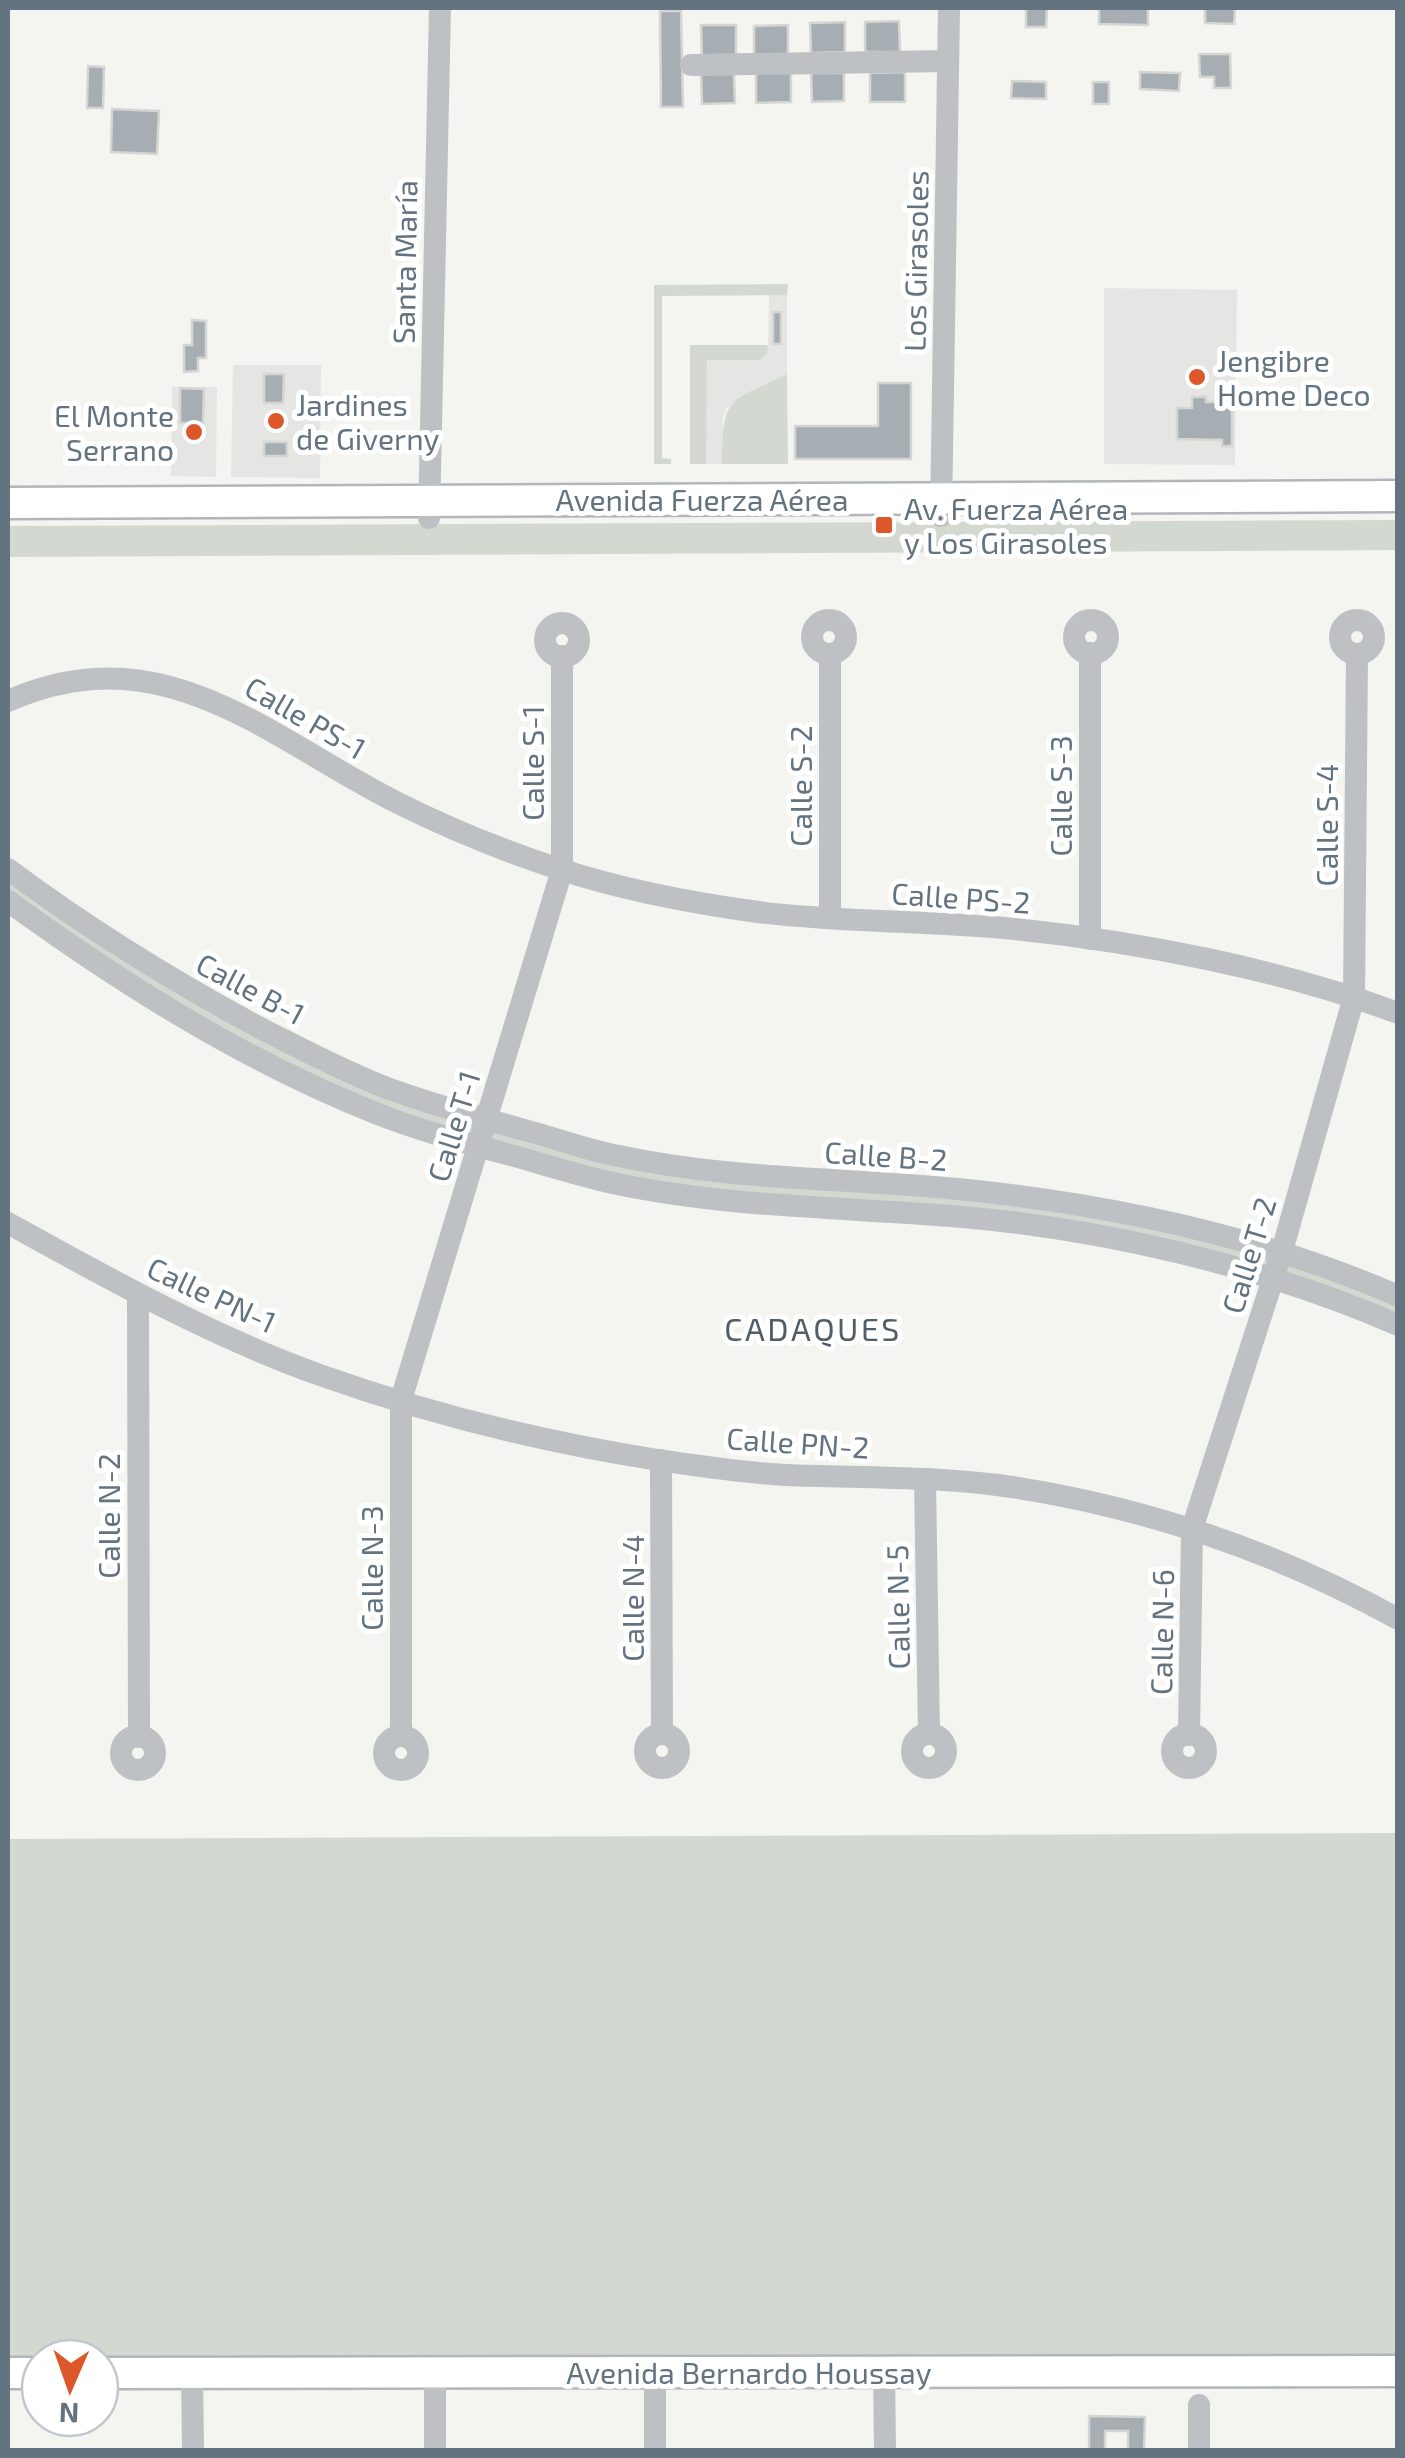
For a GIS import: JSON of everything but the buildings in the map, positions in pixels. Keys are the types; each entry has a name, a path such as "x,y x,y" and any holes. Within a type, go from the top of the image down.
{"main road":[{"name":"Avenida Fuerza Aérea","path":"941,507 1398,496"},
{"name":"Avenida Fuerza Aérea","path":"8,503 429,509 941,507 1398,514"},
{"name":"Avenida Fuerza Aérea","path":"8,520 429,509"},
{"name":"Avenida Bernardo Houssay","path":"120,2373 1398,2371"}],"street":[{"name":"Santa María","path":"429,509 440,8"},
{"name":"Los Girasoles","path":"941,507 948,8"},
{"path":"691,65 948,60"},
{"name":"Calle S-2","path":"830,654 830,918"},
{"name":"Calle S-3","path":"1090,654 1090,938"},
{"name":"Calle S-4","path":"1354,997 1357,654"},
{"name":"Calle S-1","path":"562,656 562,870"},
{"name":"Calle PS-1","path":"8,701 62,684 105,680 158,684 210,698 265,725 326,764 399,803 481,841 562,870"},
{"name":"Calle B-1","path":"8,870 176,983 296,1046 385,1088 486,1120"},
{"name":"Calle PS-2","path":"562,870 657,894 758,912 1012,929 1175,952 1354,997 1398,1014"},
{"name":"Calle T-1","path":"401,1400 562,870"},
{"name":"Calle B-1","path":"8,901 160,1004 284,1071 375,1113 478,1146"},
{"path":"160,1004 176,983"},
{"name":"Calle T-2","path":"1192,1530 1282,1251 1354,997"},
{"name":"Calle B-2","path":"486,1120 620,1156 771,1178 957,1189 1107,1208 1282,1251 1398,1296"},
{"name":"Calle B-2","path":"478,1146 613,1183 766,1205 955,1216 1102,1236 1273,1278 1334,1297 1398,1325"},
{"name":"Calle PN-1","path":"8,1223 138,1295 319,1375 401,1400"},
{"name":"Calle N-2","path":"138,1295 138,1737"},
{"name":"Calle PN-2","path":"401,1400 559,1442 661,1460 780,1474 924,1479 1012,1487 1105,1505 1192,1530 1283,1563 1398,1619"},
{"name":"Calle N-3","path":"401,1400 402,1736"},
{"name":"Calle N-4","path":"661,1460 662,1734"},
{"name":"Calle N-5","path":"924,1479 929,1734"},
{"name":"Calle N-6","path":"1189,1735 1192,1530"},
{"path":"435,2372 435,2450"},
{"path":"655,2372 655,2450"},
{"path":"884,2372 885,2450"},
{"path":"192,2373 193,2450"},
{"path":"1199,2405 1199,2450"}],"shaded area":[{"path":"788,284 787,295 662,296 662,458 671,459 671,464 654,464 654,285"},
{"path":"1104,288 1237,290 1235,465 1104,464"},
{"path":"769,295 787,295 787,374 727,408 723,417 722,464 690,464 690,345 768,345"},
{"path":"690,345 768,345 767,354 760,360 707,360 706,464 690,464"},
{"name":"Jardines de Giverny","path":"233,365 321,365 320,478 231,477"},
{"path":"787,374 788,464 722,464 724,425 732,404"},
{"name":"El Monte Serrano","path":"172,387 217,387 216,477 171,476"},
{"path":"1397,520 1398,550 8,557 8,526"},
{"path":"8,869 296,1046 620,1156 1107,1209 1397,1296 1397,1325 1101,1236 613,1183 284,1071 8,901"},
{"path":"1397,1833 1397,2371 120,2359 120,2338 20,2338 20,2367 8,2373 8,1839"}],"place":[{"name":"Jengibre Home Deco","path":"1197,377"},
{"name":"Jardines de Giverny","path":"276,421"},
{"name":"El Monte Serrano","path":"194,432"},
{"name":"Av. Fuerza Aérea y Los Girasoles","path":"884,525"}],"district":[{"name":"CADAQUES","path":"813,1328"}]}
